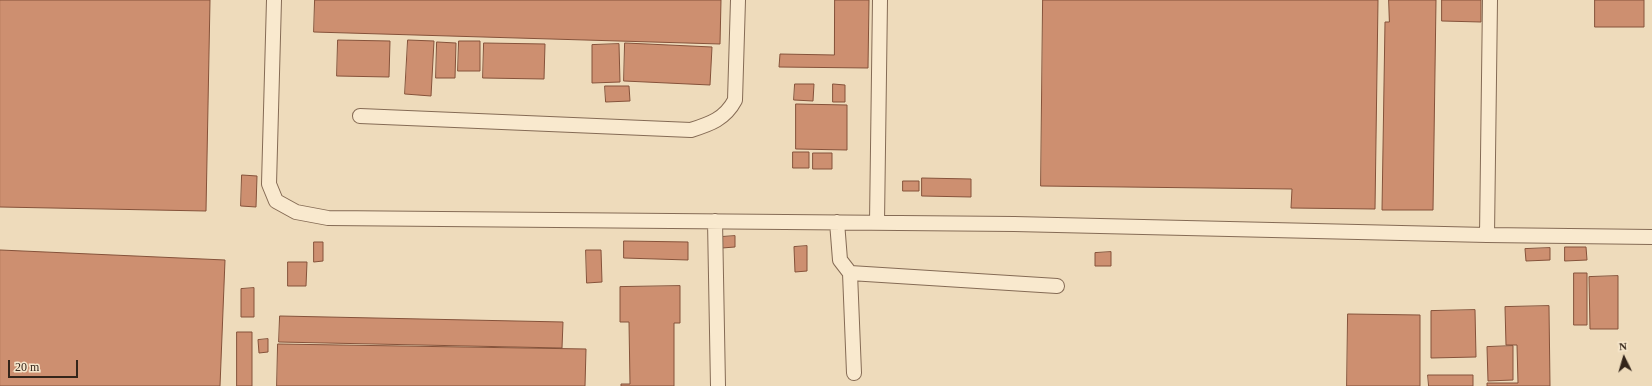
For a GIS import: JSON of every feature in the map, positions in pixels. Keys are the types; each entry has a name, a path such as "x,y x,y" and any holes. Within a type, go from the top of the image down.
{"lane":[{"path":"274,0 269,184 276,201 296,212 328,218 877,222 1652,237"},
{"path":"360,116 691,130 723,118 736,100 738,0"},
{"path":"877,222 880,0"},
{"path":"1487,235 1490,0"},
{"path":"715,221 718,386"},
{"path":"837,222 840,260 850,273 854,372"},
{"path":"850,273 1057,286"}],"building":[{"path":"0,0 210,0 206,211 0,207"},
{"path":"315,0 721,0 720,44 314,32"},
{"path":"835,0 869,0 868,68 779,67 780,54 834,55"},
{"path":"1043,0 1378,0 1375,209 1291,208 1292,189 1041,186"},
{"path":"1389,0 1436,0 1433,210 1382,210 1385,22 1389,22"},
{"path":"1442,0 1481,0 1481,22 1442,21"},
{"path":"1595,0 1644,0 1644,27 1595,27"},
{"path":"338,40 390,41 389,77 337,76"},
{"path":"408,40 434,41 431,96 405,94"},
{"path":"459,41 480,41 480,71 458,71"},
{"path":"437,42 456,43 455,78 436,78"},
{"path":"484,43 545,44 544,79 483,78"},
{"path":"625,43 712,47 710,85 624,81"},
{"path":"619,44 620,82 592,83 592,45"},
{"path":"795,84 814,84 813,101 794,100"},
{"path":"833,84 845,85 845,102 833,102"},
{"path":"605,86 629,86 630,101 606,102"},
{"path":"796,104 847,105 847,150 796,149"},
{"path":"793,152 809,152 809,168 793,168"},
{"path":"813,153 832,153 832,169 813,169"},
{"path":"242,175 257,176 256,207 241,206"},
{"path":"922,178 971,179 971,197 922,196"},
{"path":"903,181 919,181 919,191 903,191"},
{"path":"735,236 735,247 722,248 721,237"},
{"path":"624,241 688,242 688,260 624,258"},
{"path":"314,242 323,242 323,261 314,262"},
{"path":"807,246 807,271 795,272 794,247"},
{"path":"1565,247 1586,247 1587,260 1565,261"},
{"path":"1550,248 1550,260 1526,261 1525,249"},
{"path":"0,250 225,260 220,386 0,386"},
{"path":"586,250 601,250 602,282 587,283"},
{"path":"1111,252 1111,266 1095,266 1095,253"},
{"path":"288,262 307,262 306,286 288,286"},
{"path":"1574,273 1587,273 1587,325 1574,325"},
{"path":"1618,276 1618,329 1590,329 1589,277"},
{"path":"680,286 680,323 674,323 674,386 621,386 621,384 630,384 629,322 620,322 620,287"},
{"path":"254,288 254,317 241,317 241,289"},
{"path":"1549,306 1550,386 1487,386 1487,383 1518,383 1517,345 1506,345 1505,307"},
{"path":"1475,310 1476,357 1431,358 1431,311"},
{"path":"1348,314 1420,315 1420,386 1347,386"},
{"path":"280,316 563,322 562,348 279,342"},
{"path":"237,332 252,332 252,386 237,386"},
{"path":"268,339 268,352 259,353 258,340"},
{"path":"278,344 586,349 585,386 277,386"},
{"path":"1513,346 1513,380 1488,381 1487,347"},
{"path":"1428,375 1473,375 1473,386 1429,386"}]}
